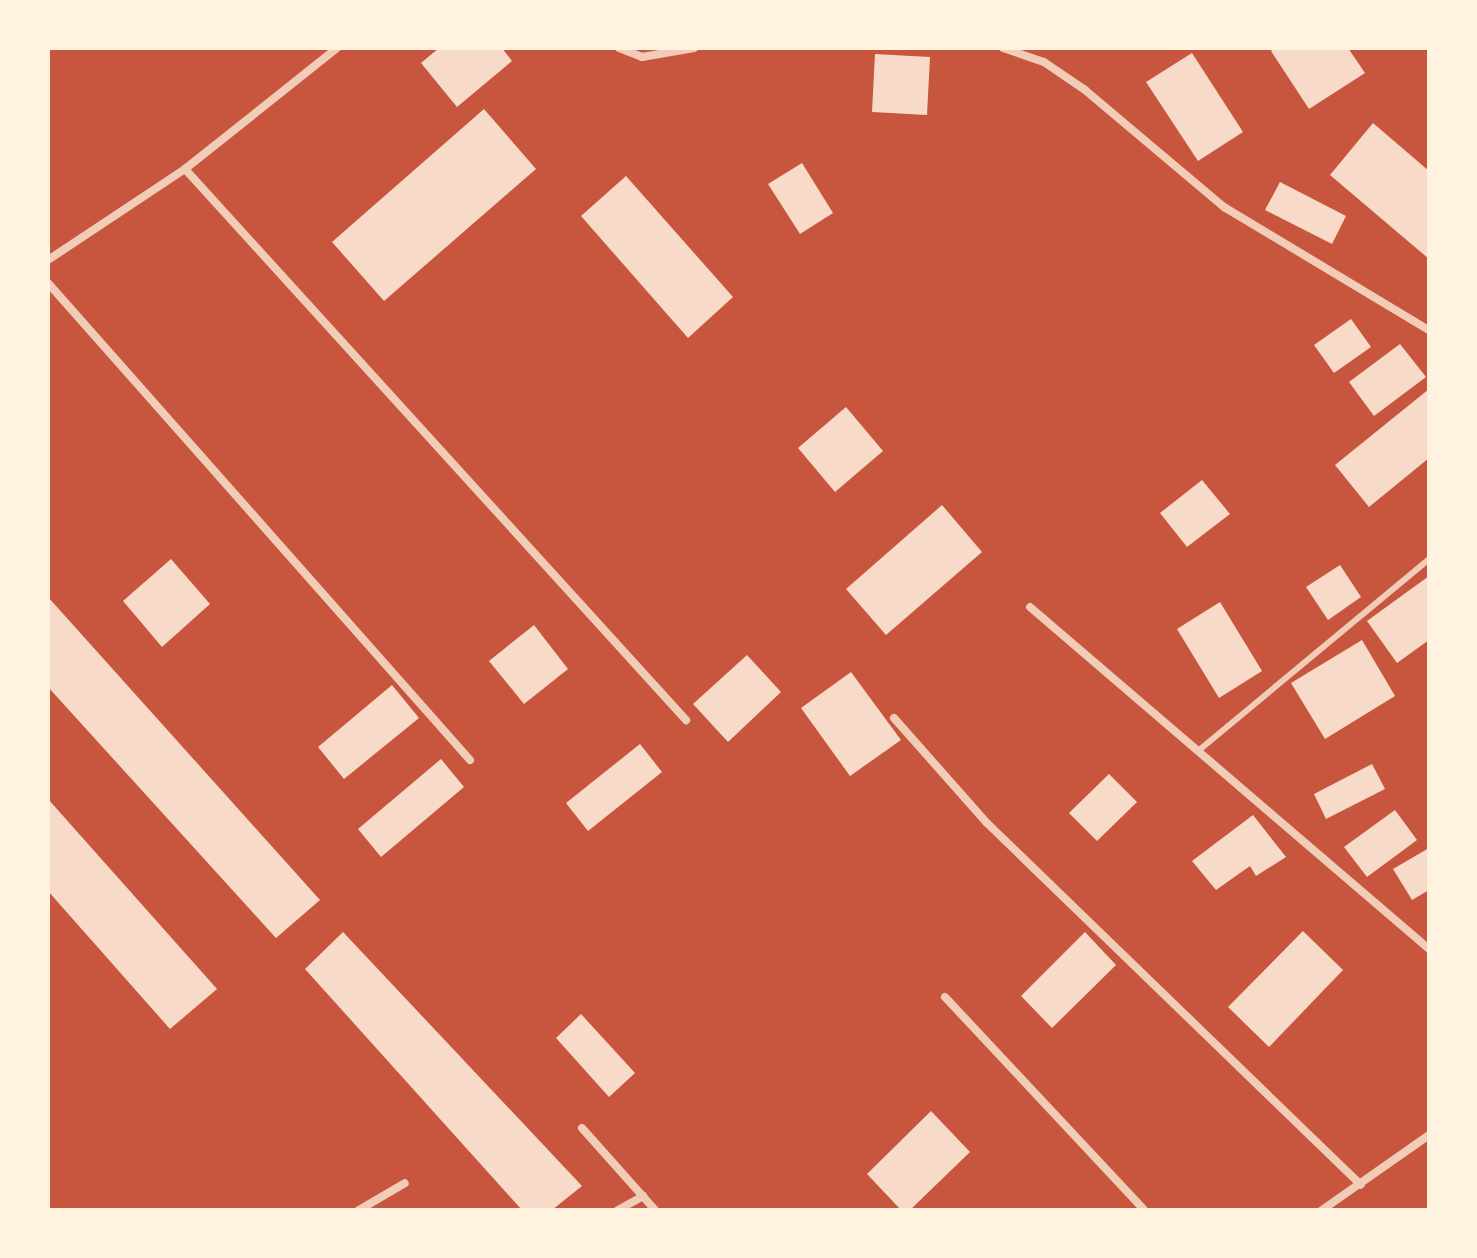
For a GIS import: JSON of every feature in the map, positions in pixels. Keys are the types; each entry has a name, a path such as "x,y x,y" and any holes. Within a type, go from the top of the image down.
{"street":[{"path":"48,260 185,169 337,48"},
{"path":"619,48 642,57 694,48"},
{"path":"1003,48 1044,62 1085,90 1224,207 1429,330"},
{"path":"185,169 686,720"},
{"path":"48,283 470,760"},
{"path":"1030,607 1429,949"},
{"path":"894,718 987,823 1361,1185"},
{"path":"945,997 1144,1210"},
{"path":"582,1128 655,1210"},
{"path":"1322,1210 1429,1135"},
{"path":"359,1210 405,1183"},
{"path":"618,1210 643,1196"}],"lane":[{"path":"1198,751 1429,559"}],"building":[{"path":"439,48 502,48 512,61 457,107 421,63"},
{"path":"1276,48 1348,48 1365,73 1309,109 1271,51"},
{"path":"1192,53 1243,132 1198,161 1146,82"},
{"path":"875,54 930,57 927,115 872,112"},
{"path":"484,109 536,169 384,301 332,242"},
{"path":"1373,123 1429,171 1429,259 1330,175"},
{"path":"802,163 833,213 800,234 768,184"},
{"path":"626,176 733,297 688,338 581,216"},
{"path":"1280,182 1346,216 1332,244 1265,210"},
{"path":"1351,319 1371,347 1334,373 1314,345"},
{"path":"1400,344 1426,377 1374,416 1349,382"},
{"path":"1429,389 1429,458 1369,507 1335,465"},
{"path":"846,407 883,451 835,492 798,448"},
{"path":"1202,480 1230,514 1187,547 1160,513"},
{"path":"942,505 982,552 886,635 846,589"},
{"path":"171,559 210,604 162,647 123,601"},
{"path":"1340,565 1361,597 1328,620 1306,587"},
{"path":"1429,576 1429,640 1397,663 1367,621"},
{"path":"48,597 320,900 276,938 48,687"},
{"path":"1220,602 1262,671 1219,698 1177,629"},
{"path":"534,625 568,669 524,704 489,661"},
{"path":"1362,640 1395,696 1325,739 1291,683"},
{"path":"747,655 781,692 728,742 693,704"},
{"path":"851,672 901,740 850,776 801,708"},
{"path":"392,685 419,718 344,779 318,747"},
{"path":"640,744 662,772 588,831 566,803"},
{"path":"441,759 464,787 381,857 358,829"},
{"path":"1372,764 1385,789 1326,819 1314,794"},
{"path":"1109,774 1137,802 1097,841 1069,813"},
{"path":"48,799 217,989 170,1029 48,891"},
{"path":"1395,810 1417,840 1367,877 1344,847"},
{"path":"1253,815 1286,857 1256,876 1250,866 1216,890 1192,861"},
{"path":"1429,848 1429,890 1412,900 1393,869"},
{"path":"1303,931 1343,970 1269,1047 1228,1007"},
{"path":"343,932 582,1186 552,1210 522,1210 305,969"},
{"path":"1085,932 1116,965 1052,1028 1021,996"},
{"path":"581,1014 635,1073 609,1097 556,1038"},
{"path":"931,1111 970,1152 910,1210 901,1210 867,1174"}]}
